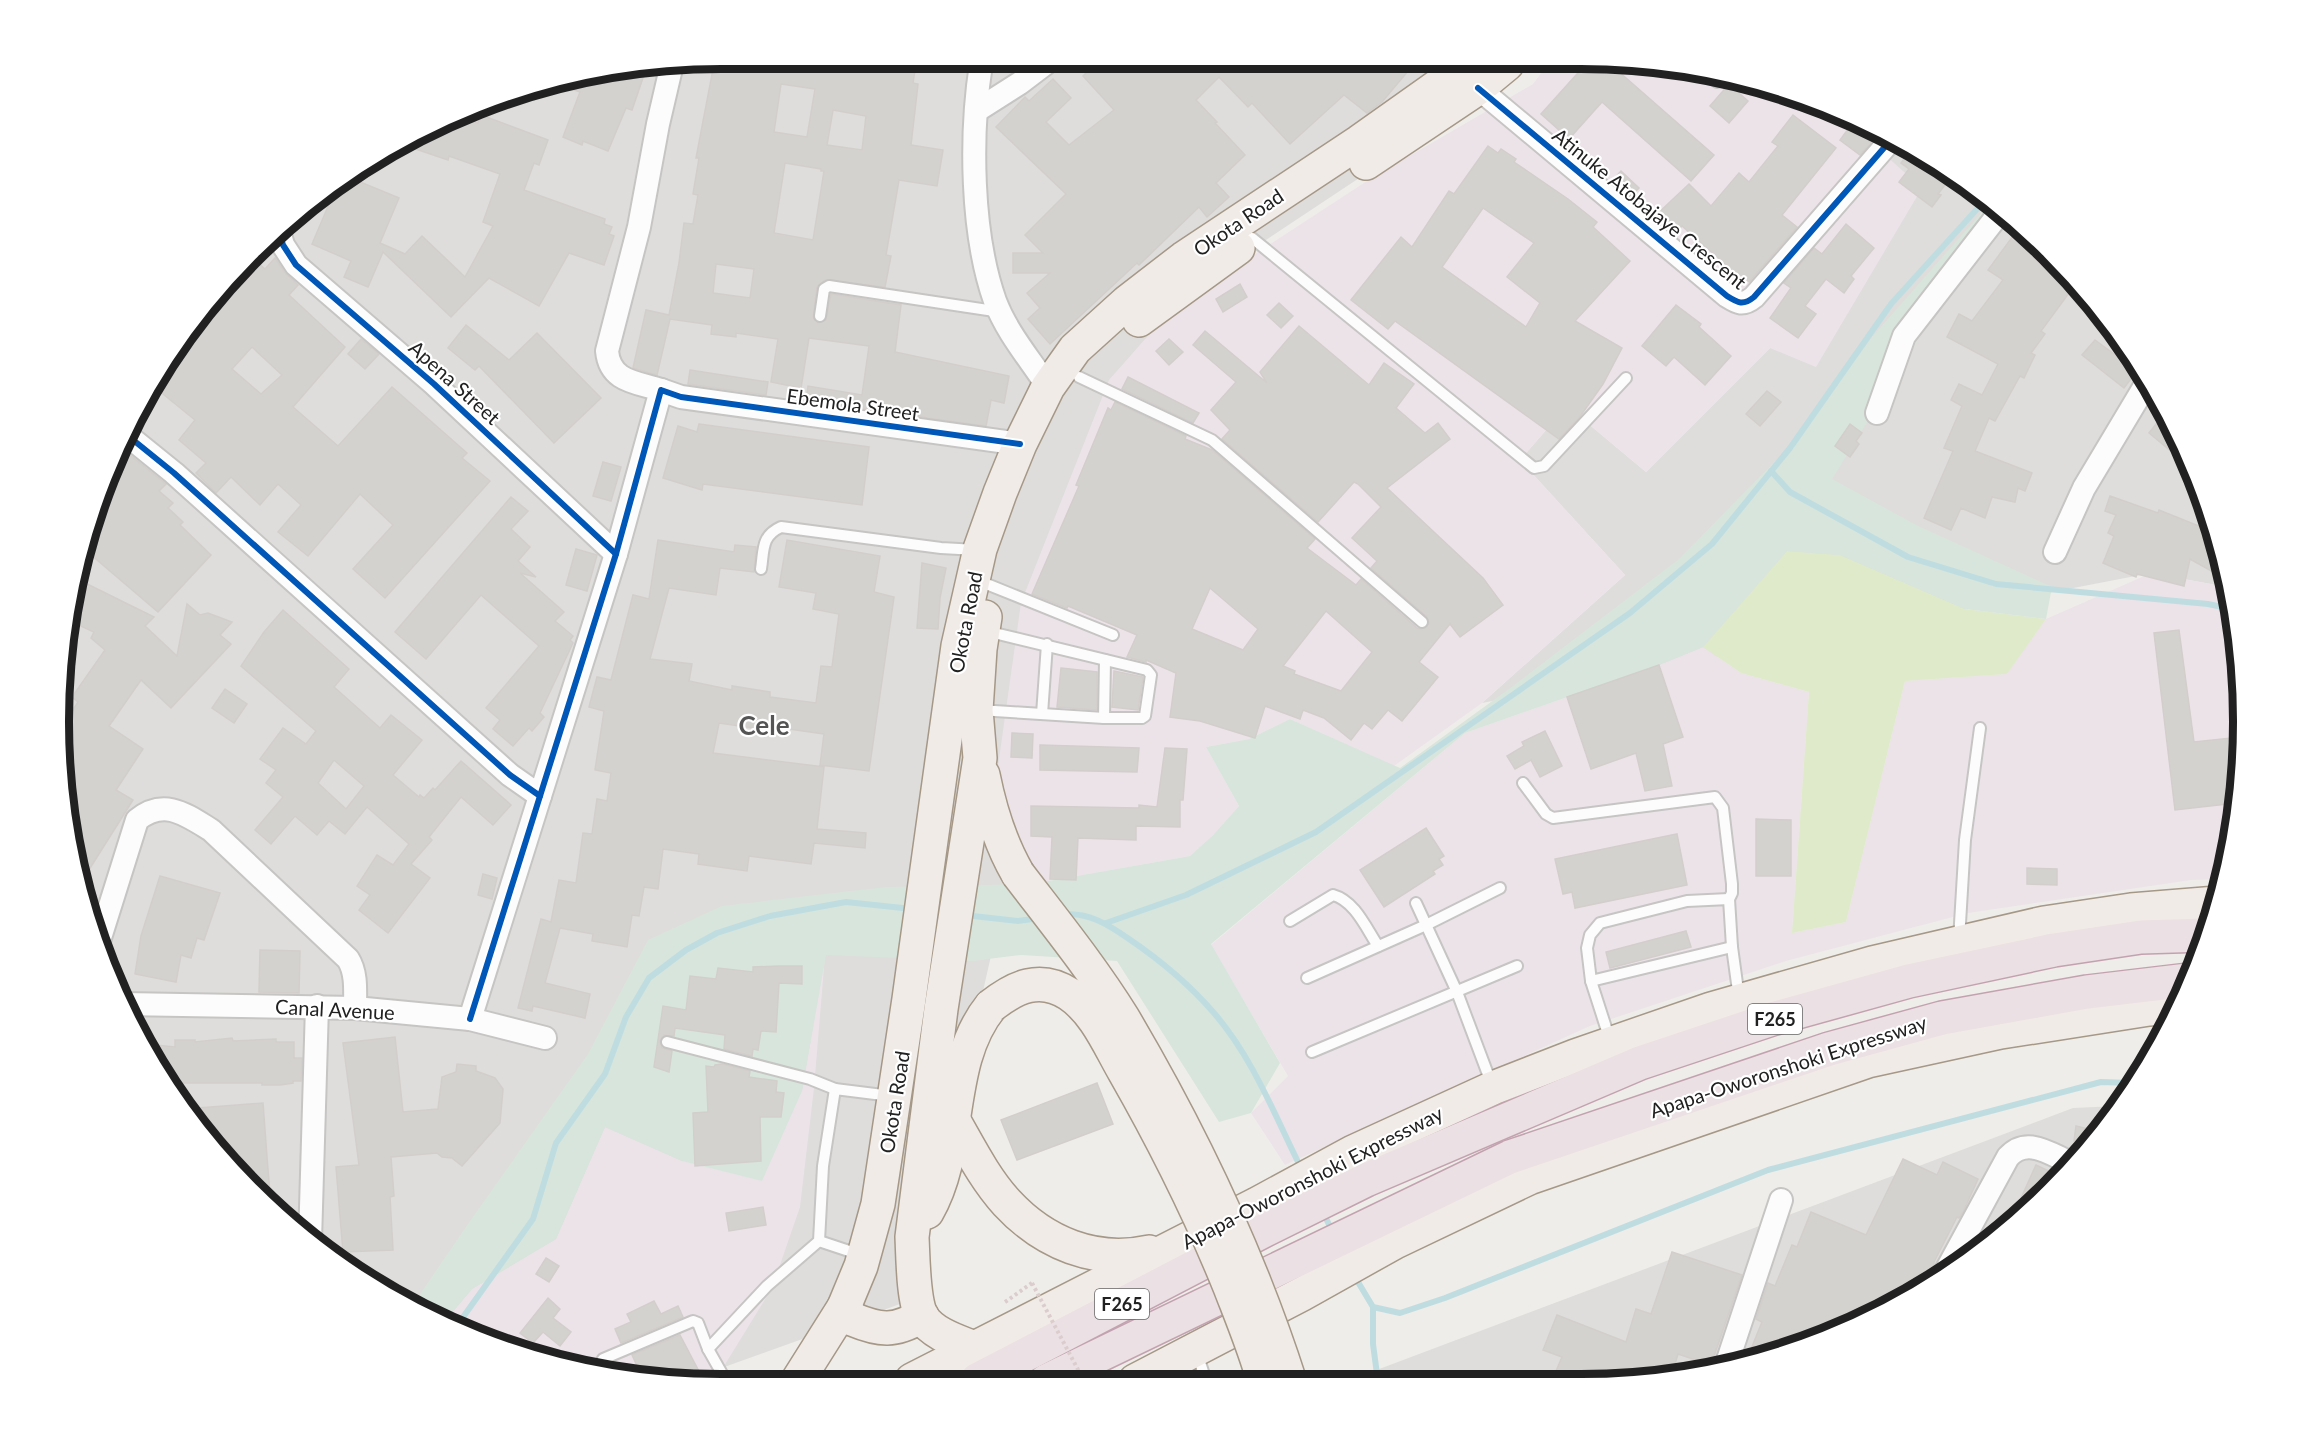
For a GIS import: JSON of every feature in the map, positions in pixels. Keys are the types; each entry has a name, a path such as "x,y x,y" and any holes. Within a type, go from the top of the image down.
{"highway":[{"name":"Apapa-Oworonshoki Expressway","path":"987,1374 1262,1216 1359,1166 1640,1063 1772,1019 1909,981 2054,950 2141,937 2196,935"},
{"name":"Apapa-Oworonshoki Expressway","path":"1060,1374 1289,1263 1394,1227 1510,1157 1829,1049 1942,1018 2087,992 2179,981"}],"main road":[{"name":"Okota Road","path":"922,1316 914,1272 912,1237 941,1009 980,758 974,642 980,550 1020,444 1048,387 1075,349 1127,302 1184,258 1365,150 1474,76 1493,69"},
{"name":"Okota Road","path":"802,1374 844,1307 864,1256 878,1204 909,999 927,857 974,642 1018,492 1058,410 1079,377 1120,335 1252,238 1365,150"},
{"path":"980,758 997,831 1007,854 1018,874 1122,1017 1186,1132 1221,1202 1251,1270 1287,1374"},
{"name":"Apapa-Oworonshoki Expressway","path":"1359,1166 1493,1088 1611,1044 1739,1002 1872,963 2044,923 2131,910 2207,904"},
{"path":"912,1237 932,1203 944,1167 954,1122 960,1074 978,1021 991,1006 1017,988 1046,985 1069,994 1087,1010 1138,1096 1200,1216 1244,1321 1261,1374"},
{"name":"Apapa-Oworonshoki Expressway","path":"1149,1374 1302,1294 1394,1227 1529,1178 1868,1061 2001,1032 2167,1007"},
{"path":"954,1122 988,1180 1007,1203 1042,1232 1063,1244 1105,1256 1128,1257 1196,1235"},
{"name":"Apapa-Oworonshoki Expressway","path":"924,1374 1196,1235 1262,1216"},
{"path":"844,1307 852,1319 882,1328 894,1329 905,1326 922,1316 938,1331 974,1348"}],"street":[{"path":"980,69 975,147 977,204 984,257 995,301 1011,334 1048,387"},
{"path":"976,111 1038,69"},
{"name":"Ebemola Street","path":"670,71 639,227 607,351 612,370 622,378 671,393 1020,444"},
{"name":"Atinuke Atobajaye Crescent","path":"1474,76 1727,296 1744,304 1754,297 1886,145"},
{"path":"1877,413 1904,336 1995,218"},
{"name":"Apena Street","path":"282,240 296,265 434,384 616,554"},
{"path":"2055,552 2084,488 2143,390"},
{"path":"470,1019 616,554 671,393"},
{"path":"133,440 174,473 510,775 540,796"},
{"path":"103,928 137,820 148,811 164,808 186,814 211,830 348,959 354,975 356,1008"},
{"name":"Canal Avenue","path":"133,1004 356,1008 470,1019 545,1038"},
{"path":"310,1228 316,1006"},
{"path":"1954,1256 2014,1149 2031,1146 2064,1160"},
{"path":"1729,1356 1781,1200"}],"lane":[{"path":"1252,238 1534,468 1544,466 1626,378"},
{"path":"820,316 824,289 830,286 1001,312"},
{"path":"1079,377 1212,440 1422,622"},
{"path":"761,569 765,541 770,532 781,527 941,548 980,550"},
{"path":"989,585 1113,635"},
{"path":"974,642 1047,644 1147,670 1151,675 1145,716 1142,718 1104,718 976,710"},
{"path":"1042,714 1047,644"},
{"path":"1104,718 1106,660"},
{"path":"1959,943 1965,840 1980,728"},
{"path":"1522,783 1545,814 1553,818 1715,797 1723,808 1732,884 1729,899 1739,1002"},
{"path":"1307,978 1426,925 1500,888"},
{"path":"1290,921 1333,895 1344,898 1352,906 1378,946"},
{"path":"1611,1044 1591,981 1587,948 1590,935 1600,922 1687,901 1729,899"},
{"path":"1416,903 1457,992 1493,1088"},
{"path":"1591,981 1732,947"},
{"path":"1312,1052 1517,966"},
{"path":"668,1042 810,1079 835,1089 895,1096"},
{"path":"708,1349 766,1286 819,1241 823,1166 835,1089"},
{"path":"819,1241 864,1256"},
{"path":"601,1362 603,1359 693,1321 698,1323 708,1349 722,1374"},
{"path":"1196,1350 1204,1374"}],"path":[{"path":"998,1306 1032,1283 1079,1374"}],"shaded area":[{"path":"722,69 1523,69 1180,297 1121,376 914,1299 706,1374 679,1373 594,1361 553,1352 512,1339 433,1307 395,1287 324,1239 291,1212 231,1152 179,1084 136,1010 104,931 91,890 75,807 70,764 69,722 70,679 75,636 91,553 119,472 136,433 156,395 204,324 260,260 291,231 324,204 395,156 472,119 553,91 636,75 679,70"},
{"path":"1544,69 1623,70 1708,82 1749,91 1790,104 1858,131 1922,188 1816,367 1770,348 1646,472 1567,406 1520,460 1625,575 1482,703 1394,766 1290,719 1249,739 1206,747 1239,806 1190,856 1031,884 996,781 1021,603 1109,380 1162,320 1229,271 1370,179 1533,84"},
{"path":"1858,131 1869,136 1943,179 2011,231 2071,291 2098,324 2146,395 2166,433 2198,512 2218,585 2151,573 1482,703 1625,575 1520,460 1567,406 1646,472 1770,348"},
{"path":"1985,209 1997,220 1931,319 1832,479 1918,526 2052,587 2046,619 1965,609 1840,555 1787,551 1703,647 1659,665 1465,733 1211,944 1280,1063 1251,1113 1219,1122 1117,961 1021,955 972,961 826,955 802,1091 762,1181 682,1161 605,1127 556,1239 472,1289 450,1315 417,1299 588,1054 648,940 722,906 886,887 1031,884 1190,856 1239,806 1206,747 1249,739 1290,719 1400,768 1513,686 1679,559 1788,448 1873,336"},
{"path":"2151,573 2218,585 2232,679 2233,722 2232,764 2227,807 2213,879 2191,880 1968,913 1786,961 1590,1026 1285,1165 1251,1113 1288,1076 1211,945 1465,733 1659,665 1703,647 1741,673 1809,692 1792,933 1846,922 1905,681 2006,674 2046,619"},
{"path":"825,955 814,1088 800,1207 772,1288 719,1374 679,1373 636,1368 553,1352 512,1339 450,1315 472,1289 556,1239 605,1127 682,1161 802,1091"},
{"path":"2107,1106 2071,1152 2011,1212 1978,1239 1907,1287 1830,1324 1749,1352 1666,1368 1623,1373 1366,1374 2073,1108"}],"green space":[{"path":"1787,551 1840,555 1965,609 2046,619 2007,674 1905,681 1846,922 1792,933 1809,692 1741,673 1703,647"}],"building":[{"path":"713,69 915,69 913,83 918,84 911,145 943,150 937,186 899,180 886,255 891,256 885,287 825,280 817,287 813,318 818,323 826,320 831,294 901,305 895,352 1009,376 1004,403 991,400 986,426 928,418 888,409 887,412 806,401 808,386 862,395 869,346 809,338 801,388 771,382 778,339 736,333 736,337 711,334 712,325 670,319 657,375 633,368 646,310 669,315 684,223 693,224 698,195 693,194 699,158 696,158","holes":["781,84 815,89 807,137 774,132","833,110 866,116 862,150 827,145","785,163 824,171 813,240 774,233","716,264 754,269 750,298 713,293"]},
{"path":"1090,69 1410,69 1382,102 1367,113 1344,95 1290,144 1252,103 1248,107 1219,77 1196,100 1245,155 1216,183 1229,197 1207,217 1199,207 1139,265 1137,263 1050,344 1028,319 1040,308 1027,293 1050,273 1013,273 1013,253 1043,253 1025,235 1066,194 996,127 1025,97 1029,101 1053,79 1071,98 1046,122 1069,145 1114,110 1083,76"},
{"path":"1581,69 1617,70 1714,155 1691,181 1602,102 1569,139 1541,114"},
{"path":"644,75 632,110 626,108 608,151 583,141 582,145 563,137 580,92 568,88"},
{"path":"1727,86 1733,87 1748,101 1729,123 1710,106"},
{"path":"482,115 548,140 539,165 534,163 524,190 605,219 604,224 612,227 609,234 614,236 604,265 569,253 539,306 489,278 451,317 383,252 368,287 344,277 351,261 312,244 331,199 357,181 399,198 380,243 405,254 422,236 465,277 493,226 483,222 500,174 449,156 448,160 411,147 470,120 478,123"},
{"path":"1793,115 1836,148 1782,215 1797,227 1749,282 1746,279 1744,281 1682,226 1674,234 1654,217 1689,184 1711,206 1739,173 1749,182 1778,146 1772,142"},
{"path":"1849,127 1867,135 1865,138 1871,143 1860,155 1840,140"},
{"path":"1488,146 1498,153 1501,149 1516,159 1514,162 1597,222 1593,227 1630,261 1575,321 1622,348 1603,384 1579,418 1559,439 1395,321 1388,329 1351,300 1401,237 1412,247 1449,191 1454,194","holes":["1483,208 1534,243 1507,277 1540,303 1526,327 1442,267"]},
{"path":"1906,156 1947,182 1932,207 1899,182 1909,169 1901,163"},
{"path":"1621,171 1639,188 1630,197 1611,182"},
{"path":"1846,224 1874,248 1851,276 1854,279 1844,293 1826,279 1805,306 1816,314 1798,338 1770,318 1791,288 1784,283 1814,248 1822,254"},
{"path":"2014,234 2071,291 2041,331 2045,334 2031,353 2035,355 2024,378 2020,376 1995,421 1989,418 1975,451 2032,473 2025,491 2018,488 2015,502 1992,497 1985,518 1961,508 1951,530 1924,518 1953,451 1944,448 1962,406 1951,400 1959,384 1982,395 1998,364 1947,337 1959,314 1972,321 2003,280 1988,270"},
{"path":"275,258 285,273 298,285 289,295 345,347 293,407 338,446 392,387 467,453 462,458 490,481 385,598 353,569 393,525 360,494 308,556 278,532 301,505 278,484 260,505 231,477 216,493 196,473 206,463 179,440 195,420 162,393 165,389 162,386 179,359 231,291 258,263 265,269","holes":["252,347 282,375 261,394 232,369"]},
{"path":"1240,284 1247,297 1223,312 1216,299"},
{"path":"1279,303 1293,316 1281,328 1267,315"},
{"path":"1676,305 1701,324 1699,327 1731,356 1705,385 1674,357 1666,366 1642,346"},
{"path":"466,325 509,360 537,333 601,398 554,443 479,366 475,370 448,348"},
{"path":"1299,326 1369,385 1384,363 1414,384 1396,408 1425,433 1438,423 1450,439 1387,488 1483,578 1503,605 1460,637 1450,624 1419,662 1438,677 1402,721 1388,710 1372,729 1364,723 1351,740 1324,718 1303,710 1300,719 1265,706 1255,738 1200,721 1170,717 1176,673 1146,660 1146,662 1127,657 1137,635 1068,606 1067,608 1032,594 1079,486 1076,485 1108,408 1111,410 1115,402 1186,436 1185,439 1212,450 1315,539 1307,548 1356,585 1361,579 1417,628 1427,627 1429,623 1427,617 1371,568 1377,561 1352,538 1381,507 1354,482 1318,522 1222,439 1230,430 1211,410 1236,382 1193,345 1205,331 1267,383 1260,372","holes":["1210,588 1258,629 1243,650 1192,629","1326,611 1372,652 1341,691 1294,674 1295,671 1283,666"]},
{"path":"361,339 379,354 365,369 348,354"},
{"path":"1169,339 1183,352 1169,365 1156,351"},
{"path":"2095,340 2125,362 2134,376 2124,388 2082,355"},
{"path":"690,370 768,382 766,395 688,384"},
{"path":"1128,377 1199,413 1193,423 1122,389"},
{"path":"1767,391 1781,402 1760,426 1746,414"},
{"path":"2159,420 2176,455 2149,433"},
{"path":"699,424 869,447 862,505 703,484 702,490 663,478 678,426 697,432"},
{"path":"1850,424 1862,433 1856,441 1859,444 1850,457 1835,446"},
{"path":"127,453 166,484 159,491 173,503 168,508 183,522 180,525 211,555 158,612 91,555 104,512"},
{"path":"603,462 621,467 611,501 593,496"},
{"path":"2110,496 2158,513 2159,510 2203,528 2204,532 2202,538 2207,541 2215,573 2190,559 2184,586 2137,574 2136,577 2103,563 2114,536 2108,533 2116,515 2105,511"},
{"path":"511,497 528,511 511,529 530,547 518,561 536,577 520,573 564,612 555,621 573,636 570,640 573,643 540,713 544,717 532,731 529,728 513,746 493,729 500,720 486,708 539,646 481,595 426,659 395,632"},
{"path":"658,540 734,552 735,545 756,547 754,572 720,568 716,595 669,588 650,659 692,664 689,681 732,690 732,686 770,692 770,697 816,703 821,666 832,667 839,614 813,609 816,593 779,587 787,540 880,556 874,592 894,597 869,771 820,765 824,734 775,727 774,731 719,723 713,753 824,767 817,829 866,833 865,848 814,843 811,864 749,856 747,871 698,864 699,854 663,849 658,889 644,887 639,916 632,915 627,947 592,941 593,934 560,928 545,983 590,994 585,1018 533,1006 532,1011 518,1008 541,919 551,922 559,880 576,883 583,833 592,834 597,799 607,801 611,773 595,770 604,711 589,707 597,677 611,680 633,595 649,599"},
{"path":"576,549 597,555 587,591 566,585"},
{"path":"922,563 946,568 940,598 938,629 917,628"},
{"path":"84,583 154,617 145,626 177,656 187,604 200,615 208,613 232,622 220,635 231,644 171,708 141,680 109,726 143,749 116,790 133,800 87,873 70,764 69,716 78,702 72,697 105,650 91,638 94,632 77,624"},
{"path":"283,610 349,669 334,687 380,728 391,715 422,740 393,775 419,797 420,795 424,798 433,788 435,790 461,761 511,805 493,825 461,797 429,837 432,840 411,864 430,878 388,933 359,910 370,895 357,886 377,855 393,865 409,844 367,807 345,834 329,821 317,835 295,816 271,844 255,830 283,797 266,783 276,770 260,759 283,728 306,744 316,731 241,666 264,632","holes":["334,760 364,786 346,809 318,783"]},
{"path":"2179,630 2194,742 2231,738 2232,764 2227,804 2175,810 2154,633"},
{"path":"1659,665 1683,737 1663,744 1672,786 1645,791 1636,753 1591,769 1567,697"},
{"path":"1061,668 1097,672 1097,710 1057,707"},
{"path":"1114,671 1143,677 1138,710 1112,707"},
{"path":"225,689 247,704 234,723 212,708"},
{"path":"1545,731 1562,766 1540,777 1531,760 1515,769 1507,756 1524,746 1522,742"},
{"path":"1012,733 1033,734 1032,758 1011,757"},
{"path":"1040,745 1139,748 1137,772 1040,770"},
{"path":"1165,748 1187,749 1183,800 1180,800 1180,827 1136,826 1136,840 1078,838 1076,880 1050,879 1052,837 1031,836 1031,806 1139,808 1139,805 1157,807"},
{"path":"1756,819 1791,820 1791,876 1756,876"},
{"path":"1426,828 1444,856 1439,859 1443,865 1433,871 1435,874 1384,907 1360,870"},
{"path":"1677,834 1687,885 1575,908 1572,892 1563,894 1555,859"},
{"path":"2027,868 2057,869 2057,885 2027,884"},
{"path":"483,874 497,878 492,899 478,895"},
{"path":"160,876 220,893 204,940 197,938 191,958 181,955 176,982 135,974 141,936"},
{"path":"1686,931 1691,947 1610,968 1606,952"},
{"path":"260,950 300,951 299,993 259,992"},
{"path":"802,966 802,984 779,983 776,1032 761,1031 758,1050 753,1049 752,1056 724,1049 725,1035 675,1028 674,1036 664,1035 660,1041 662,1048 672,1051 669,1072 654,1067 663,1006 686,1010 690,976 716,979 718,968 753,972 753,967"},
{"path":"395,1037 403,1112 438,1109 442,1077 456,1072 457,1064 476,1066 476,1071 495,1078 503,1089 500,1123 462,1166 452,1158 442,1157 437,1153 391,1157 394,1196 390,1197 393,1250 343,1252 336,1167 359,1165 343,1043"},
{"path":"232,1038 233,1041 276,1039 276,1042 294,1042 294,1058 302,1058 301,1081 280,1085 178,1083 154,1045 175,1047 175,1040 195,1040 195,1042"},
{"path":"722,1064 750,1071 749,1077 777,1081 776,1092 784,1093 781,1117 760,1117 761,1161 695,1166 693,1113 708,1112 706,1066 714,1067"},
{"path":"1097,1083 1113,1124 1017,1160 1001,1120"},
{"path":"263,1103 270,1192 231,1152 196,1108"},
{"path":"2076,1126 2090,1129 2079,1142 2074,1141"},
{"path":"1903,1159 1937,1175 1943,1162 1978,1179 1963,1212 1959,1218 1957,1217 1934,1262 1934,1270 1869,1307 1830,1324 1750,1352 1762,1322 1756,1319 1768,1283 1775,1286 1792,1245 1797,1247 1811,1212 1866,1235"},
{"path":"2036,1165 2052,1173 2042,1183 2018,1206"},
{"path":"763,1207 766,1225 729,1231 726,1213"},
{"path":"1672,1252 1742,1275 1713,1360 1702,1362 1678,1354 1674,1367 1666,1368 1623,1373 1555,1374 1562,1357 1543,1350 1557,1315 1626,1342 1636,1309 1651,1314"},
{"path":"546,1258 559,1266 549,1282 536,1274"},
{"path":"548,1298 560,1309 553,1318 571,1332 560,1346 543,1332 533,1343 520,1333"},
{"path":"654,1301 661,1314 678,1306 683,1317 621,1343 615,1329 631,1322 627,1314"},
{"path":"680,1335 700,1373 638,1368 632,1355"}],"waterway":[{"path":"1106,923 1186,895 1316,832 1630,613 1712,544 1790,448 1891,304 1980,206"},
{"path":"1771,471 1790,492 1908,557 1996,584 2222,607"},
{"path":"461,1319 533,1219 556,1143 605,1074 626,1017 649,978 686,950 717,933 770,916 846,902 912,909"},
{"path":"964,915 1018,921 1040,918"},
{"path":"1062,915 1089,917 1114,929 1163,964 1204,1002 1228,1030 1252,1068 1301,1168"},
{"path":"1355,1277 1373,1307 1400,1313 1445,1298 1768,1170 2101,1082 2124,1083"},
{"path":"1323,1212 1333,1233"},
{"path":"1373,1307 1373,1344 1377,1374"}],"cycle path":[{"path":"1478,88 1727,296 1740,302 1747,302 1754,297 1886,145"},
{"path":"282,240 296,265 434,384 616,554"},
{"path":"470,1019 616,554 661,390 681,397 1020,444"},
{"path":"133,440 174,473 510,775 540,796"}],"district":[{"name":"Cele","path":"764,725"}]}
